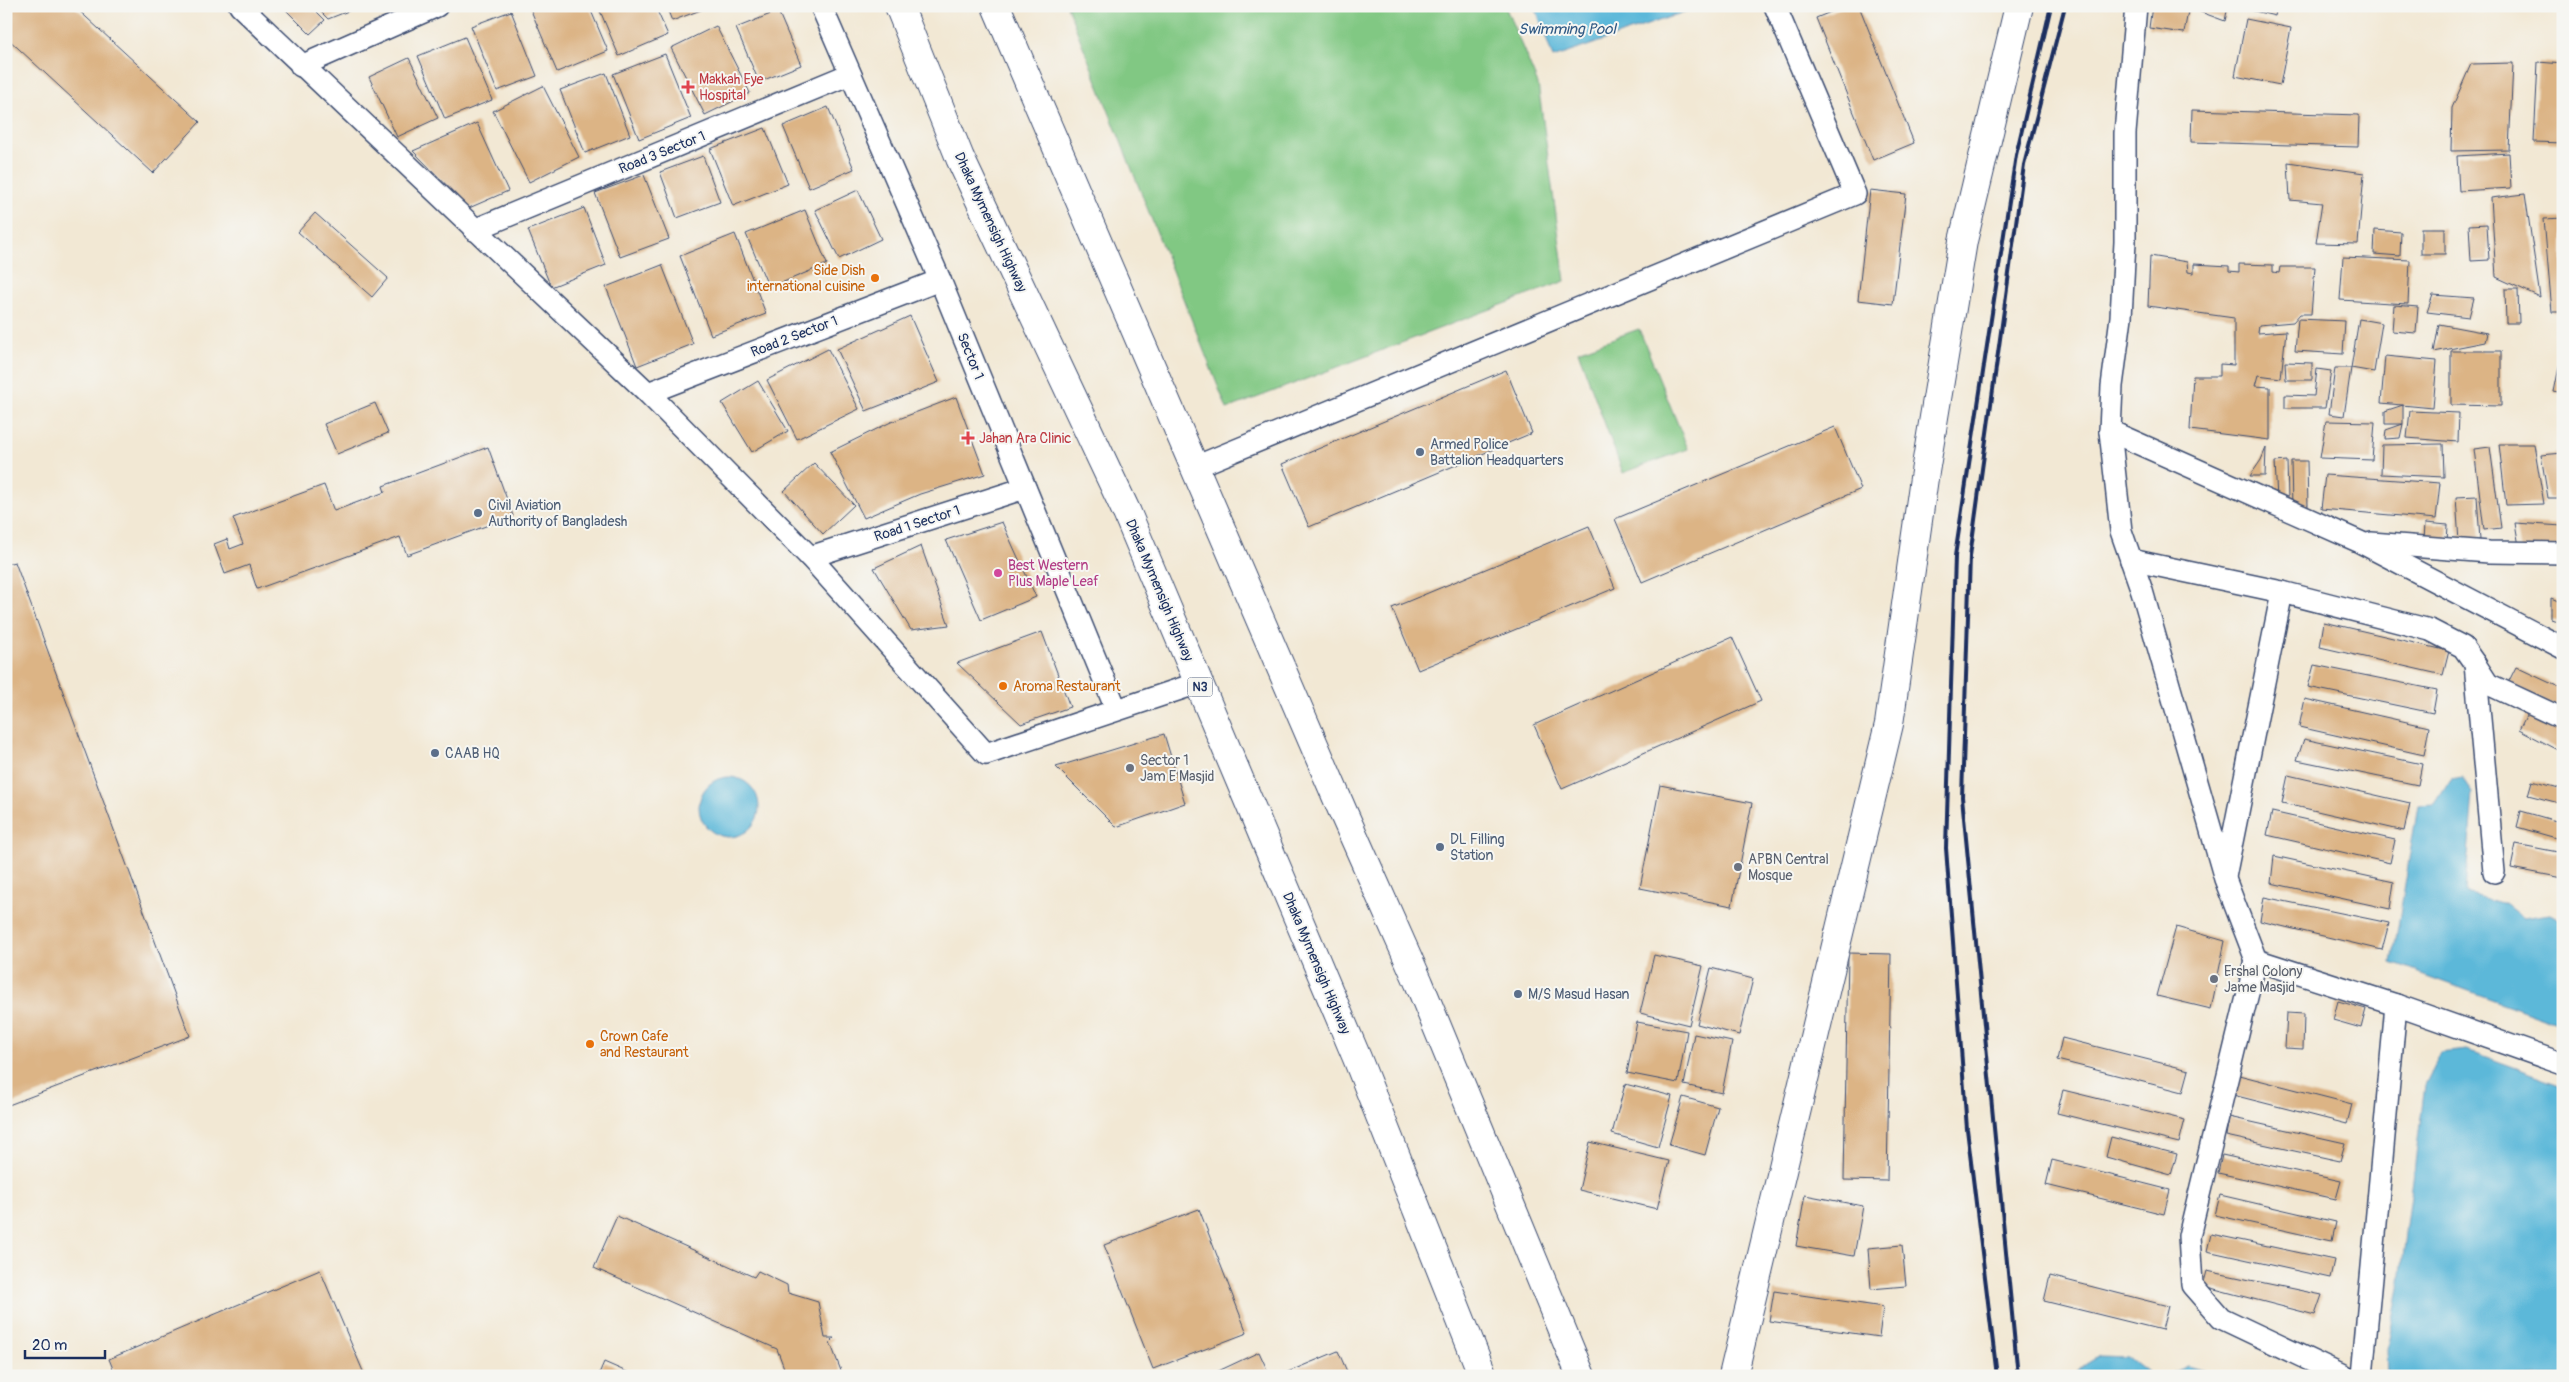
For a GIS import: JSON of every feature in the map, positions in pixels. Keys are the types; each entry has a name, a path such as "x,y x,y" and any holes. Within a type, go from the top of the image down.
{"main road":[{"name":"Dhaka Mymensigh Highway","path":"899,6 960,158 1127,513 1357,1058 1483,1376"},
{"path":"996,6 1343,812 1419,983 1581,1376"},
{"path":"1733,1376 1889,724 1924,478 1963,241 2019,6"}],"street":[{"path":"240,6 474,230 648,392 810,557 986,754 1198,683"},
{"path":"301,66 437,6"},
{"name":"Sector 1","path":"821,6 940,280 1116,709"},
{"path":"1195,467 1855,194 1775,6"},
{"path":"2136,6 2124,133 2125,242 2121,317 2112,386 2110,431 2121,531 2224,879 2256,960 2189,1236 2192,1285 2221,1318 2343,1376"},
{"name":"Road 3 Sector 1","path":"474,230 850,74"},
{"name":"Road 2 Sector 1","path":"648,392 940,280"},
{"path":"2110,431 2360,542 2563,648"},
{"name":"Road 1 Sector 1","path":"810,557 1025,488"},
{"path":"2360,542 2489,552 2563,553"},
{"path":"2131,560 2282,592 2430,630 2462,647 2488,684 2563,719"},
{"path":"2224,879 2282,592"},
{"path":"2475,664 2494,872"},
{"path":"2256,960 2396,1005 2563,1064"},
{"path":"2362,1376 2396,1005"}],"green space":[{"path":"1067,6 1505,6 1538,84 1565,281 1227,409"},
{"path":"1639,329 1688,449 1623,473 1578,351"}],"water":[{"name":"Swimming Pool","path":"1535,6 1701,6 1553,58"},
{"path":"729,777 746,782 754,790 759,807 754,824 746,832 729,837 712,832 704,824 699,807 704,790 712,782"},
{"path":"2463,777 2473,793 2465,893 2505,904 2523,918 2550,914 2563,921 2563,1025 2392,963 2418,805 2435,804 2451,779"},
{"path":"2467,1050 2563,1085 2563,1376 2388,1376 2387,1349 2399,1289 2425,1085 2441,1053"},
{"path":"2099,1356 2128,1357 2152,1376 2075,1376 2077,1370"},
{"path":"2187,1366 2222,1376 2165,1376"}],"building":[{"path":"6,6 74,6 200,122 153,173 6,37"},
{"path":"282,6 311,6 325,20 310,34"},
{"path":"315,6 361,6 328,19"},
{"path":"534,6 589,6 608,51 557,72 530,8"},
{"path":"598,6 655,6 668,35 619,56"},
{"path":"666,6 711,6 672,21"},
{"path":"1845,6 1859,6 1914,143 1873,160 1816,18"},
{"path":"2152,6 2189,6 2184,33 2149,28"},
{"path":"2198,6 2228,6 2225,21 2198,11"},
{"path":"2234,6 2277,6 2275,16"},
{"path":"511,11 537,76 497,91 471,26"},
{"path":"778,11 801,65 759,82 736,28"},
{"path":"2561,13 2563,13 2563,40 2559,39"},
{"path":"2246,19 2291,28 2280,85 2235,76"},
{"path":"716,26 750,93 705,115 671,48"},
{"path":"465,37 492,100 445,119 418,56"},
{"path":"665,54 691,118 639,139 613,74"},
{"path":"409,58 438,118 397,137 369,77"},
{"path":"2538,62 2563,64 2563,143 2534,142"},
{"path":"2513,63 2509,150 2451,151 2452,108 2471,64"},
{"path":"606,73 630,135 585,153 560,90"},
{"path":"543,86 579,157 529,182 493,111"},
{"path":"828,107 854,169 809,188 783,126"},
{"path":"2192,110 2359,115 2358,147 2191,142"},
{"path":"477,123 508,191 469,208 413,151"},
{"path":"765,128 788,184 733,206 710,149"},
{"path":"2509,153 2511,188 2459,191 2457,156"},
{"path":"703,156 720,202 677,218 660,172"},
{"path":"2288,162 2364,173 2358,244 2316,243 2322,203 2290,200"},
{"path":"644,175 669,239 620,257 595,193"},
{"path":"858,190 881,239 839,259 815,210"},
{"path":"1870,190 1906,194 1893,304 1858,300"},
{"path":"2525,194 2540,297 2496,277 2491,198"},
{"path":"584,208 606,265 551,287 528,230"},
{"path":"805,210 827,264 769,288 746,234"},
{"path":"315,213 388,278 372,297 298,232"},
{"path":"2563,218 2563,312 2552,312 2544,219"},
{"path":"2487,224 2489,260 2471,261 2469,225"},
{"path":"2421,228 2445,228 2445,254 2421,254"},
{"path":"2375,230 2401,232 2400,256 2374,254"},
{"path":"735,234 766,314 711,335 680,256"},
{"path":"2150,256 2187,262 2188,272 2194,273 2194,264 2229,266 2229,271 2239,272 2239,264 2273,265 2273,272 2279,273 2280,267 2315,267 2311,314 2300,314 2293,322 2259,325 2258,333 2286,331 2281,378 2258,375 2255,386 2270,387 2270,440 2190,430 2193,376 2220,376 2220,364 2234,365 2234,318 2148,306"},
{"path":"2343,257 2410,260 2408,304 2340,300"},
{"path":"662,265 693,344 637,366 606,287"},
{"path":"2505,289 2518,289 2519,323 2506,323"},
{"path":"2433,295 2474,298 2469,317 2427,312"},
{"path":"2394,305 2418,307 2416,333 2392,331"},
{"path":"910,316 939,382 866,411 837,349"},
{"path":"2298,319 2345,321 2343,354 2295,351"},
{"path":"2359,319 2382,323 2374,372 2351,368"},
{"path":"2439,324 2487,333 2485,342 2434,352"},
{"path":"828,349 859,409 797,439 767,380"},
{"path":"2451,351 2501,351 2501,406 2451,405"},
{"path":"2563,352 2562,394 2554,392"},
{"path":"2385,356 2437,361 2433,408 2381,403"},
{"path":"2285,362 2312,363 2312,380 2286,380"},
{"path":"2335,368 2351,368 2344,416 2329,414"},
{"path":"2317,369 2331,371 2325,408 2285,408 2285,395 2314,396"},
{"path":"1506,370 1532,433 1309,527 1282,464"},
{"path":"758,381 788,431 752,452 722,403"},
{"path":"956,397 985,474 920,494 864,518 830,452 891,422"},
{"path":"375,403 388,433 337,454 324,424"},
{"path":"2403,405 2403,424 2385,424 2385,411"},
{"path":"2410,411 2459,413 2458,442 2407,438"},
{"path":"2326,421 2375,422 2372,460 2320,458"},
{"path":"2403,424 2400,438 2385,439 2386,430"},
{"path":"1835,427 1861,489 1642,582 1615,519"},
{"path":"2443,444 2444,477 2381,474 2382,445"},
{"path":"2499,444 2534,444 2544,504 2506,505"},
{"path":"488,447 513,516 407,555 400,537 257,589 249,565 225,574 214,544 227,539 230,549 243,544 233,518 324,485 334,511 385,492 383,486"},
{"path":"2490,447 2501,528 2484,530 2474,449"},
{"path":"2266,448 2265,476 2250,476 2261,460"},
{"path":"2563,453 2563,498 2548,498 2541,455"},
{"path":"2287,461 2288,499 2277,499 2275,462"},
{"path":"2291,461 2307,461 2308,508 2292,508"},
{"path":"814,463 854,505 823,534 784,491"},
{"path":"2325,475 2440,483 2436,519 2321,509"},
{"path":"2477,496 2480,540 2459,542 2456,497"},
{"path":"1002,522 1036,597 981,620 946,540"},
{"path":"2425,523 2448,525 2447,542 2424,541"},
{"path":"2515,523 2563,526 2563,552 2520,552"},
{"path":"1589,526 1615,588 1418,670 1392,608"},
{"path":"921,546 949,625 911,630 874,568"},
{"path":"15,562 190,1036 6,1106 6,564"},
{"path":"2551,598 2563,603 2563,623 2551,619"},
{"path":"2324,622 2449,651 2443,675 2320,647"},
{"path":"1042,632 1070,707 1021,724 957,663"},
{"path":"1732,637 1761,701 1562,789 1534,725"},
{"path":"2314,665 2437,690 2433,713 2308,687"},
{"path":"2516,667 2563,689 2563,710 2508,683"},
{"path":"2305,699 2429,727 2424,755 2299,727"},
{"path":"2528,712 2563,730 2563,753 2519,730"},
{"path":"1164,734 1185,803 1116,827 1056,767"},
{"path":"2304,739 2422,764 2418,785 2297,760"},
{"path":"2288,775 2410,803 2404,831 2282,803"},
{"path":"2532,781 2563,789 2563,804 2528,795"},
{"path":"1660,785 1752,803 1732,906 1640,888"},
{"path":"2521,811 2563,823 2563,840 2517,827"},
{"path":"2272,812 2395,840 2390,863 2267,835"},
{"path":"2516,844 2563,853 2563,878 2511,868"},
{"path":"2274,856 2394,882 2390,909 2271,883"},
{"path":"2264,897 2389,923 2382,950 2260,921"},
{"path":"2176,927 2225,941 2211,1009 2157,996"},
{"path":"1848,953 1891,954 1887,1181 1844,1180"},
{"path":"1654,955 1703,966 1689,1025 1640,1013"},
{"path":"1711,968 1753,979 1739,1035 1697,1024"},
{"path":"2338,1001 2366,1009 2361,1028 2333,1020"},
{"path":"2287,1013 2304,1014 2303,1049 2285,1048"},
{"path":"1637,1022 1687,1031 1678,1083 1627,1073"},
{"path":"1694,1034 1732,1042 1722,1093 1684,1085"},
{"path":"2062,1038 2189,1070 2183,1092 2057,1060"},
{"path":"2231,1073 2352,1104 2347,1124 2225,1093"},
{"path":"1625,1084 1672,1096 1658,1147 1612,1134"},
{"path":"2063,1090 2185,1120 2179,1143 2057,1113"},
{"path":"1683,1097 1718,1107 1705,1155 1669,1145"},
{"path":"2229,1117 2345,1143 2340,1161 2226,1136"},
{"path":"2111,1137 2177,1154 2171,1175 2106,1157"},
{"path":"1590,1142 1669,1161 1657,1209 1579,1190"},
{"path":"2222,1155 2341,1181 2336,1199 2218,1173"},
{"path":"2052,1160 2170,1190 2164,1214 2046,1185"},
{"path":"1805,1195 1863,1206 1854,1256 1796,1246"},
{"path":"2220,1195 2336,1222 2332,1241 2215,1215"},
{"path":"1199,1209 1247,1333 1153,1369 1104,1245"},
{"path":"617,1216 754,1277 758,1271 787,1285 788,1293 818,1302 825,1338 834,1338 830,1342 843,1376 787,1376 777,1349 594,1268"},
{"path":"2211,1234 2334,1260 2330,1278 2207,1251"},
{"path":"1902,1245 1906,1286 1871,1289 1868,1248"},
{"path":"320,1270 365,1376 116,1376 109,1359"},
{"path":"2207,1271 2322,1295 2315,1315 2203,1286"},
{"path":"2050,1276 2168,1306 2162,1330 2044,1301"},
{"path":"1774,1291 1883,1307 1879,1337 1769,1321"},
{"path":"1338,1351 1349,1376 1284,1376 1283,1374"},
{"path":"1259,1352 1270,1376 1213,1376 1212,1374"},
{"path":"604,1362 636,1376 598,1376"}],"railway":[{"path":"1997,1376 1967,1129 1946,848 1955,556 2016,155 2051,6"},
{"path":"2018,1376 1962,797 1970,556 2024,165 2065,6"}],"place":[{"name":"Makkah Eye Hospital","path":"688,87"},
{"name":"Side Dish international cuisine","path":"875,278"},
{"name":"Jahan Ara Clinic","path":"968,438"},
{"name":"Armed Police Battalion Headquarters","path":"1420,452"},
{"name":"Civil Aviation Authority of Bangladesh","path":"478,513"},
{"name":"Best Western Plus Maple Leaf","path":"998,573"},
{"name":"Aroma Restaurant","path":"1003,686"},
{"name":"CAAB HQ","path":"435,753"},
{"name":"Sector 1 Jam E Masjid","path":"1130,768"},
{"name":"DL Filling Station","path":"1440,847"},
{"name":"APBN Central Mosque","path":"1738,867"},
{"name":"Ershal Colony Jame Masjid","path":"2214,979"},
{"name":"M/S Masud Hasan","path":"1518,994"},
{"name":"Crown Cafe and Restaurant","path":"590,1044"}]}
